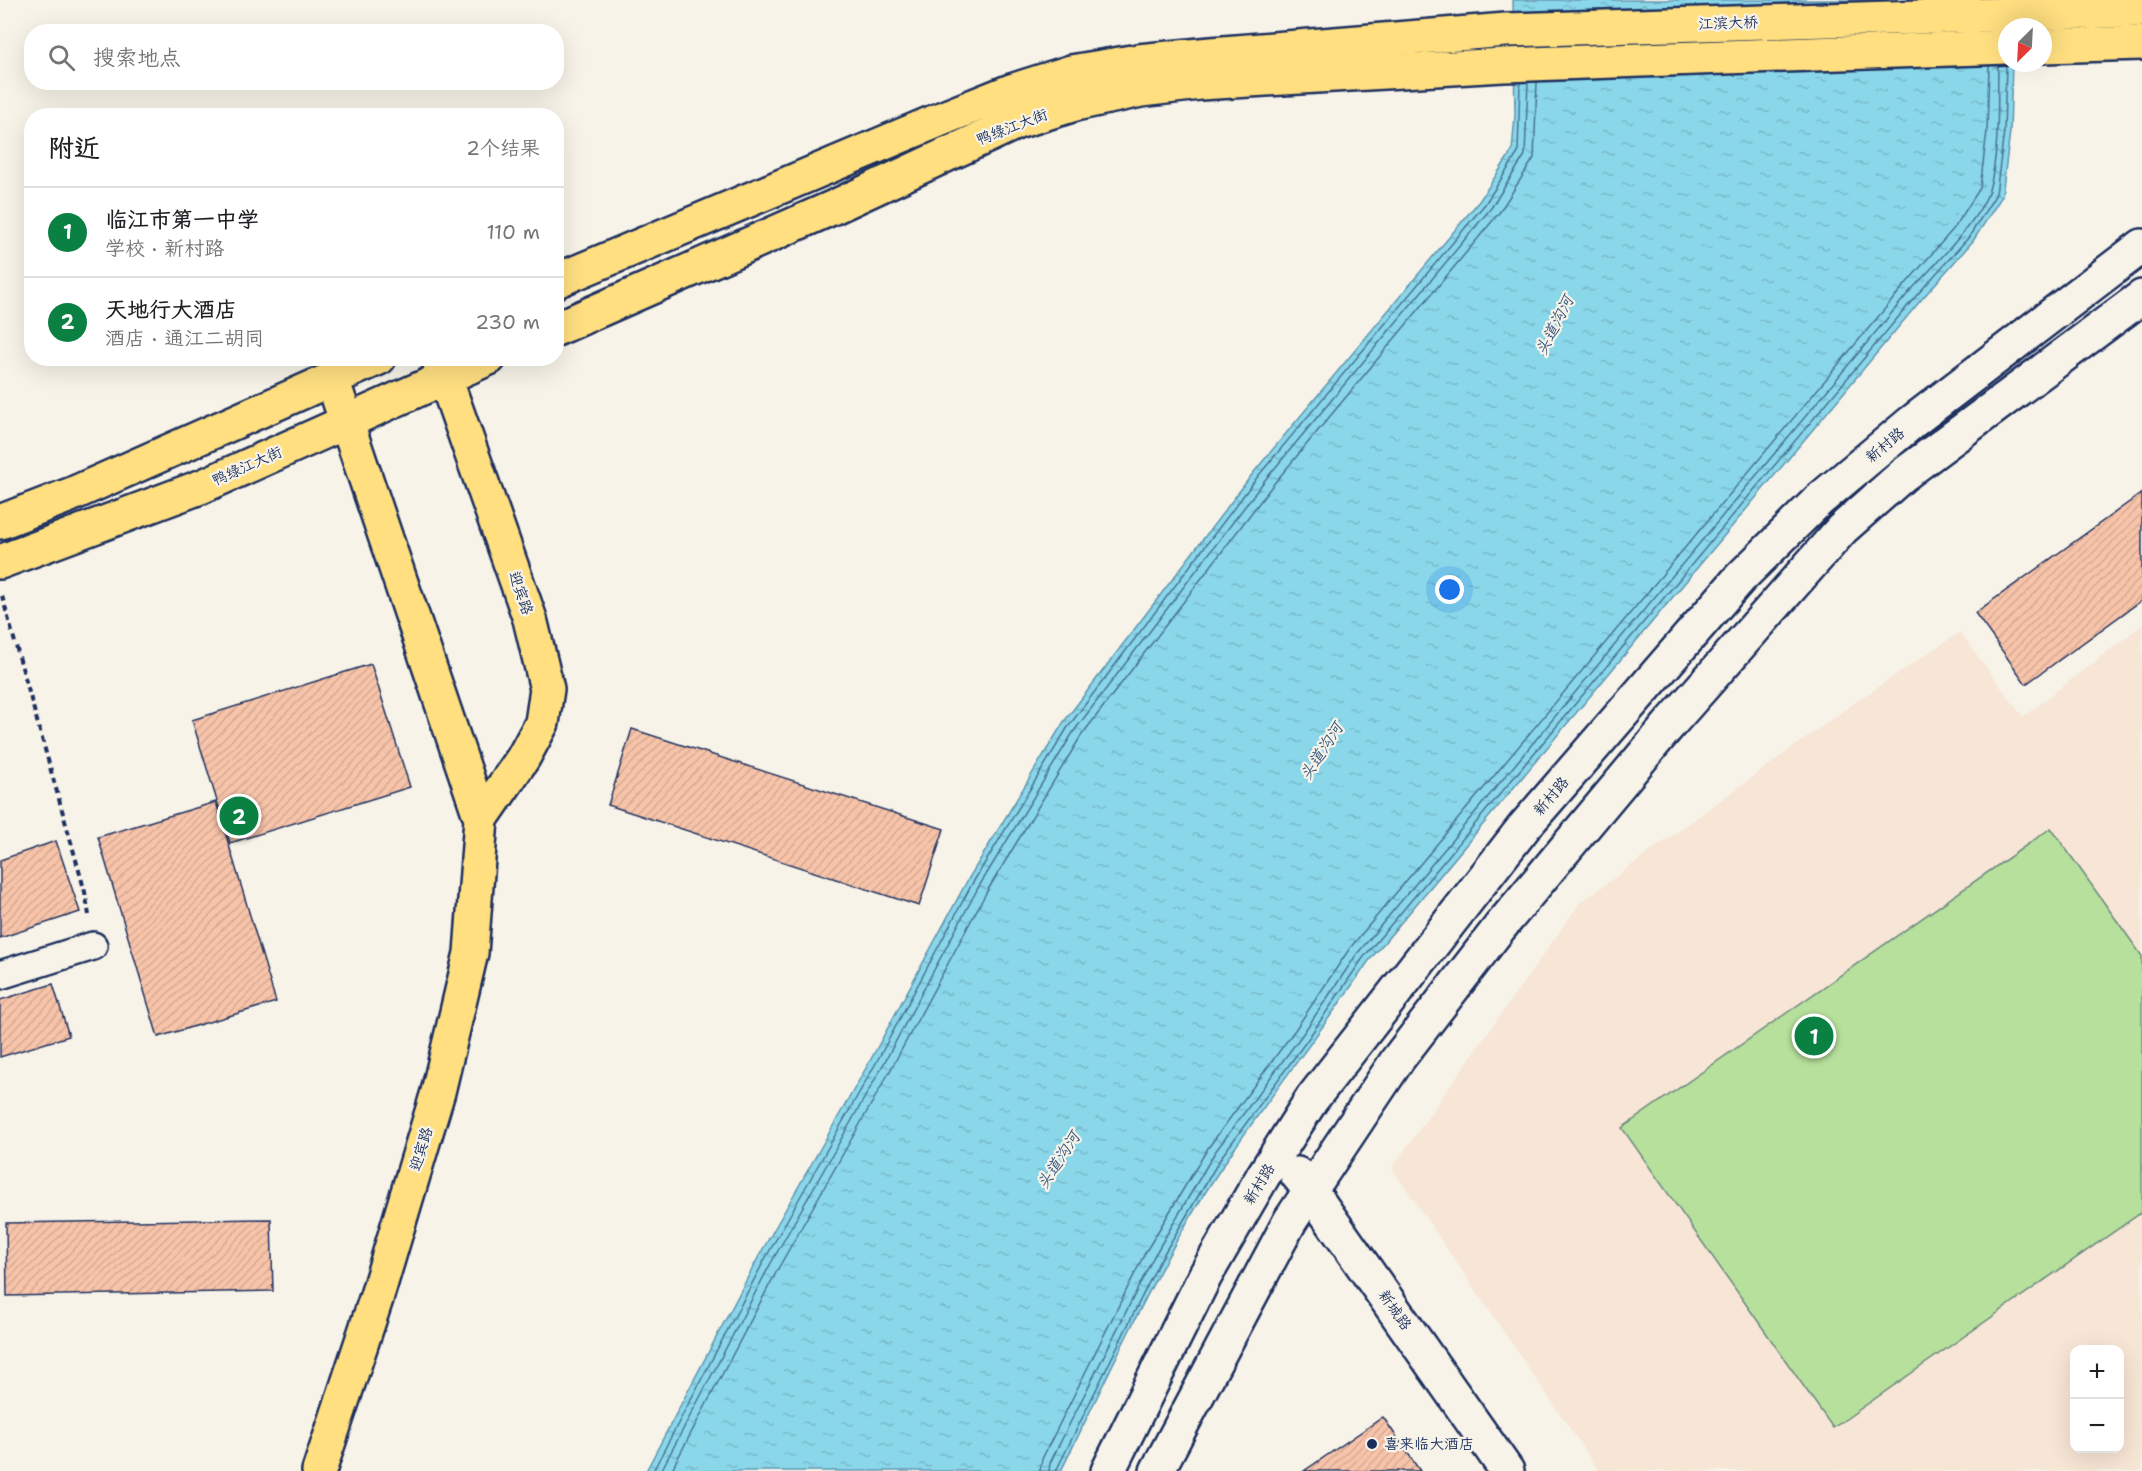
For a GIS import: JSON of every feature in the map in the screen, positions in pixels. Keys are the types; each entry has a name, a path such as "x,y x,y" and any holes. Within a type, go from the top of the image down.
{"main road":[{"name":"江滨大桥","path":"564,278 1011,90 1071,72 1138,61 1506,30 2142,10"},
{"path":"2052,46 2142,43"},
{"name":"鸭绿江大街","path":"564,325 834,207 1017,122 1075,104 1141,90 1200,83 1503,66 1998,47"},
{"path":"0,522 70,495 362,366"},
{"name":"鸭绿江大街","path":"0,562 203,486 346,421 442,368"},
{"name":"迎宾路","path":"442,368 530,619 547,689 542,723 523,758 481,819"},
{"name":"迎宾路","path":"319,1471 376,1299 438,1092 471,953 481,819 332,379"}],"street":[{"name":"新村路","path":"1108,1471 1205,1276 1312,1099 1524,827 1740,578 1819,500 1912,422 2142,246"},
{"path":"1157,1471 1290,1221 1398,1059 1500,927 1668,726 1842,529 1903,475 2142,297"},
{"path":"0,975 93,946"},
{"name":"新城路","path":"1278,1152 1311,1190 1507,1471"}],"path":[{"path":"0,589 85,892 93,946"}],"shaded area":[{"path":"2142,625 2142,1471 1599,1471 1392,1168 1580,903 1857,701 1960,632 2023,717"}],"green space":[{"path":"2051,828 2142,956 2142,1212 1833,1428 1622,1128"}],"water":[{"name":"头道沟河","path":"1513,0 2014,0 2009,18 1998,18 1998,72 2012,72 2010,132 2002,196 1973,241 1921,300 1368,962 1245,1133 1181,1233 1159,1272 1061,1471 646,1471 759,1256 870,1061 967,881 1063,723 1254,472 1480,200 1512,151 1515,115"}],"building":[{"path":"2142,493 2142,600 2026,684 1975,613"},
{"path":"371,664 410,787 230,843 192,720"},
{"path":"632,729 944,829 919,906 608,805"},
{"path":"216,802 276,1002 158,1037 98,837"},
{"path":"56,841 80,912 0,938 0,860"},
{"path":"53,984 69,1036 0,1057 0,1000"},
{"path":"271,1219 273,1291 7,1296 6,1223"},
{"name":"喜来临大酒店","path":"1383,1417 1420,1471 1304,1471"}],"place":[{"name":"天地行大酒店","path":"239,816"},
{"name":"临江市第一中学","path":"1814,1036"},
{"name":"喜来临大酒店","path":"1372,1444"}]}
